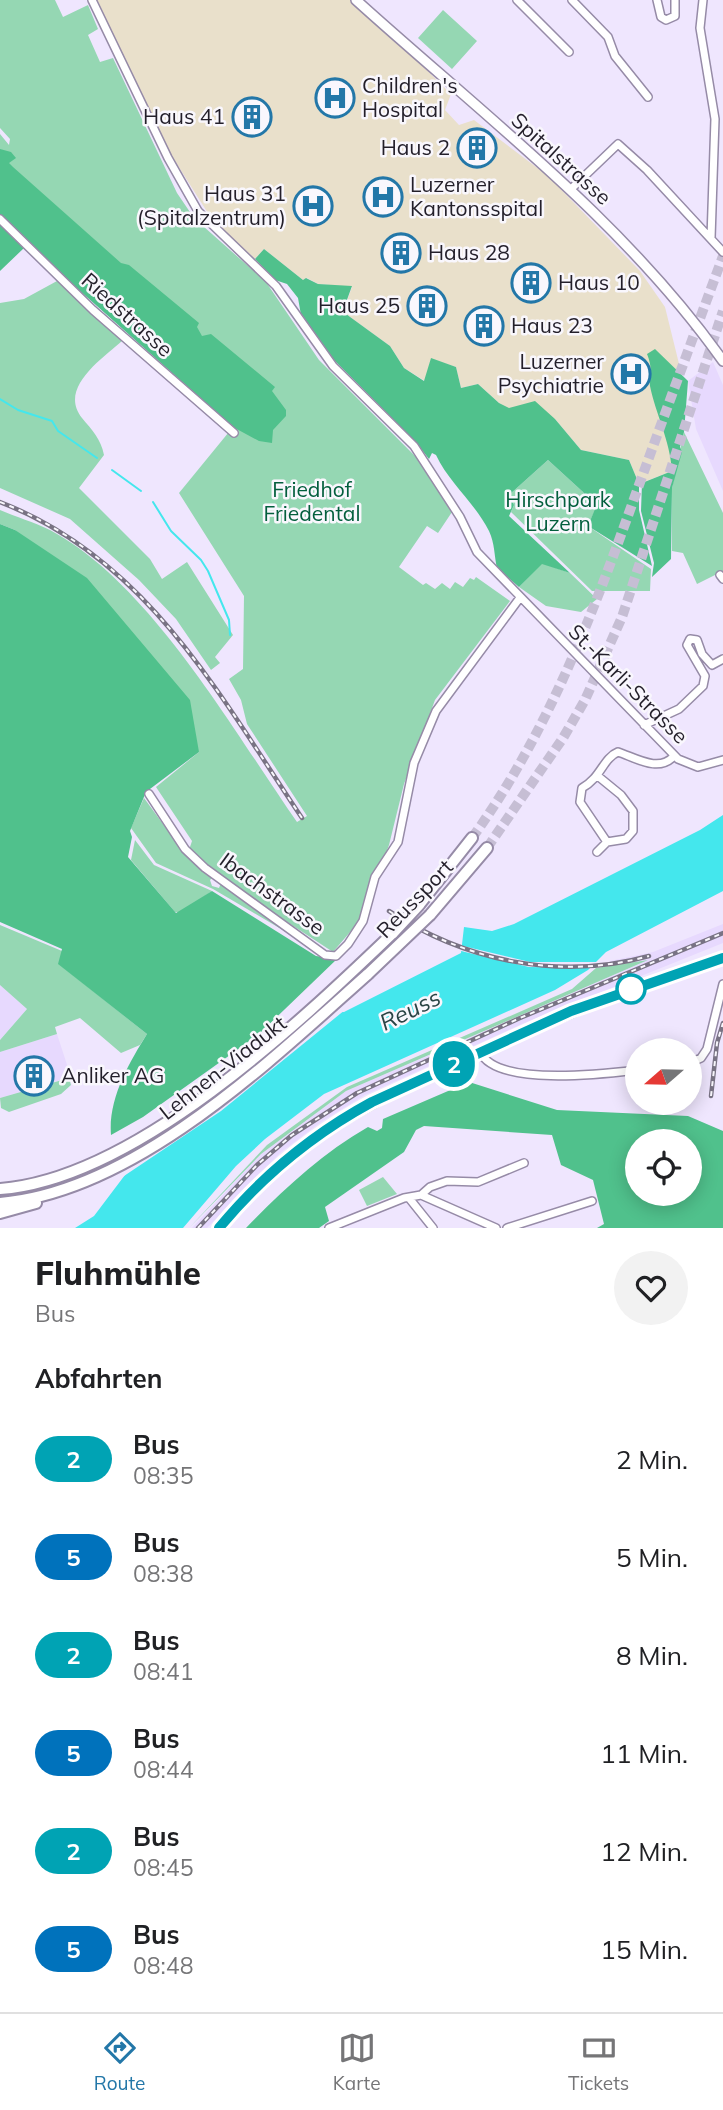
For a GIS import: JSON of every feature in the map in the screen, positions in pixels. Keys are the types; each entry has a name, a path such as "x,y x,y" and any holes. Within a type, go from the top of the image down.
{"highway":[{"path":"0,1189 53,1180 115,1154 175,1117 354,971 419,905 472,838"},
{"name":"Reussport","path":"368,974 430,915 487,848"},
{"name":"Lehnen-Viadukt","path":"54,1194 93,1179 148,1149 215,1102 368,974"},
{"path":"0,1203 54,1194"},
{"path":"0,1213 23,1208 54,1194"}],"main road":[{"name":"Spitalstrasse","path":"356,0 571,188 678,302 723,361"},
{"path":"219,1228 272,1171 329,1127 372,1102 482,1056 600,1000 723,959"}],"street":[{"name":"St.-Karli-Strasse","path":"92,0 168,158 198,211 276,286 333,366 414,446 460,517 477,552 519,599 674,756 691,766 705,767 723,760"},
{"path":"517,0 569,52"},
{"path":"572,0 608,37 615,56 648,97"},
{"path":"657,0 661,17 666,20 675,16 675,0"},
{"path":"703,0 700,28 715,119 711,238"},
{"path":"571,188 618,144 647,170 723,252"},
{"name":"Riedstrasse","path":"0,219 93,310 234,433"},
{"name":"Ibachstrasse","path":"149,794 185,849 205,868 325,955 336,956 348,944 363,921 375,877 398,842 414,763 436,711 519,599"},
{"path":"644,725 679,709 704,687 705,676 687,645 690,639 697,640 702,654 712,665 723,659"},
{"path":"607,842 578,796 582,788 598,777 608,759 618,752 658,765 674,756"},
{"path":"597,852 607,842 626,839 632,831 634,811 598,777"},
{"path":"702,1055 715,1022 723,984"},
{"path":"482,1056 495,1067 545,1076 625,1071"},
{"path":"330,1228 421,1195 430,1186 447,1181 478,1182 524,1163"},
{"path":"421,1195 496,1228"},
{"path":"409,1199 433,1228"},
{"path":"507,1228 592,1201"}],"shaded area":[{"name":"Luzerner Kantonsspital","path":"94,0 352,0 372,16 451,94 445,110 459,125 474,120 548,176 640,271 665,307 684,384 672,471 639,484 629,460 581,450 555,419 509,409 478,384 461,388 456,367 431,359 425,381 404,368 390,346 346,314 344,309 352,287 318,284 307,278 303,280 264,249 255,259 211,218 168,150"},
{"path":"713,362 723,385 723,491 696,429 688,381"},
{"path":"723,924 723,943 522,1024 365,1095 321,1122 280,1153 207,1228 192,1228 261,1154 346,1091 644,962 610,967 610,961 653,952"},
{"path":"0,985 27,1009 0,1040"},
{"path":"57,1034 71,1077 0,1098 0,1052"}],"green space":[{"name":"Friedhof Friedental","path":"0,0 55,0 63,17 88,5 98,29 88,35 100,62 113,58 177,193 194,218 266,282 319,360 416,457 452,512 438,533 427,526 399,567 423,585 426,583 435,589 442,583 450,589 455,582 463,587 470,578 474,580 476,577 510,601 435,700 404,784 389,845 362,918 333,952 243,893 189,850 192,841 156,787 199,752 15,530 0,524 0,510 50,530 87,554 122,585 187,661 297,822 307,816 247,724 241,700 229,679 243,669 244,596 179,493 233,427 69,281 0,214 0,134 9,145 10,139 0,128"},
{"path":"443,10 477,41 452,69 418,38"},
{"path":"0,149 11,152 16,158 9,163 121,263 129,265 199,323 197,327 202,336 211,334 275,387 272,391 286,410 286,416 273,430 272,443 259,441 233,427 69,281 0,214"},
{"path":"0,224 24,248 0,271"},
{"path":"264,249 303,280 306,278 318,284 352,286 344,308 346,314 390,346 404,368 424,381 431,358 456,367 461,388 478,384 499,403 509,408 535,401 555,419 581,450 629,460 639,484 639,510 652,566 588,526 595,509 583,492 548,460 509,495 514,505 509,516 570,573 542,564 519,587 497,568 489,531 436,455 432,453 429,459 414,440 322,348 301,315 298,298 287,284 275,280 255,259"},
{"path":"57,281 123,340 94,365 79,385 75,396 76,407 98,439 104,455 79,488 150,559 162,579 187,562 233,635 215,657 220,663 211,670 176,619 139,580 70,519 0,488 0,303 24,299"},
{"path":"655,349 688,381 684,432 680,447 682,452 672,488 671,559 652,577 654,563 641,511 642,483 672,471 669,449 650,386 647,354"},
{"path":"684,432 723,513 723,571 697,584 683,553 672,551 672,488"},
{"name":"Hirschpark Luzern","path":"548,460 583,492 595,510 588,526 651,569 650,591 592,591 511,512 514,505 509,495"},
{"path":"0,524 15,530 87,578 190,700 199,752 146,792 130,831 132,837 128,857 176,913 212,891 316,956 337,959 258,1035 143,1117 111,1135 116,1095 147,1034 58,964 62,949 0,922"},
{"path":"542,563 570,573 597,599 581,612 546,606 519,587"},
{"path":"144,798 185,854 213,877 210,880 212,886 219,888 221,883 298,939 213,889 156,863 131,828"},
{"path":"135,840 154,865 212,891 182,912 175,912 131,860"},
{"path":"0,925 62,951 59,964 147,1034 140,1045 121,1053 80,1018 55,1027 57,1034 0,1052 0,1040 27,1009 0,985"},
{"path":"648,960 346,1091 261,1154 189,1228 267,1145 347,1087 572,989 596,968"},
{"path":"69,1078 71,1085 61,1094 9,1112 1,1108 0,1098"},
{"path":"469,1082 557,1110 688,1116 723,1131 723,1228 597,1228 604,1224 593,1180 561,1165 552,1135 424,1126 416,1130 404,1152 325,1207 329,1221 319,1228 246,1228 289,1186 351,1137 368,1127 377,1131 382,1128 383,1119"},
{"path":"383,1177 397,1194 367,1206 359,1190"}],"water":[{"name":"Reuss","path":"723,815 723,891 606,952 588,970 555,990 324,1094 265,1139 236,1166 183,1228 75,1228 94,1216 162,1126 315,1013 344,1012 461,953 464,927 492,931 514,924 700,830"}],"pier":[{"path":"459,945 530,962 601,962 594,968 529,967 458,950"},
{"path":"351,1005 221,1111 121,1178 159,1123 230,1064 313,1010"}],"waterway":[{"path":"0,399 18,410 52,421 58,431 97,458"},
{"path":"112,470 141,491"},
{"path":"153,502 171,531 201,560 208,571 229,620 230,635"}],"tunnel":[{"path":"472,838 525,755 568,667 605,577 723,256"},
{"path":"487,848 563,738 585,700 622,617 723,311"}],"railway":[{"path":"0,502 52,527 97,558 138,594 175,634 208,678 302,818"},
{"path":"389,911 449,943 514,962 582,967 649,956"},
{"path":"198,1228 257,1165 292,1135 357,1093 520,1018 723,933"},
{"path":"711,1096 717,1043 723,1023"}],"bus line":[{"name":"2","path":"219,1228 288,1157 341,1119 372,1102 571,1011 723,958"}],"place":[{"name":"Children's Hospital","path":"335,98"},
{"name":"Haus 41","path":"252,117"},
{"name":"Haus 2","path":"477,148"},
{"name":"Luzerner Kantonsspital","path":"383,197"},
{"name":"Haus 31 (Spitalzentrum)","path":"313,206"},
{"name":"Haus 28","path":"401,253"},
{"name":"Haus 10","path":"531,283"},
{"name":"Haus 25","path":"427,306"},
{"name":"Haus 23","path":"484,326"},
{"name":"Luzerner Psychiatrie","path":"631,374"},
{"name":"Anliker AG","path":"34,1076"}]}
